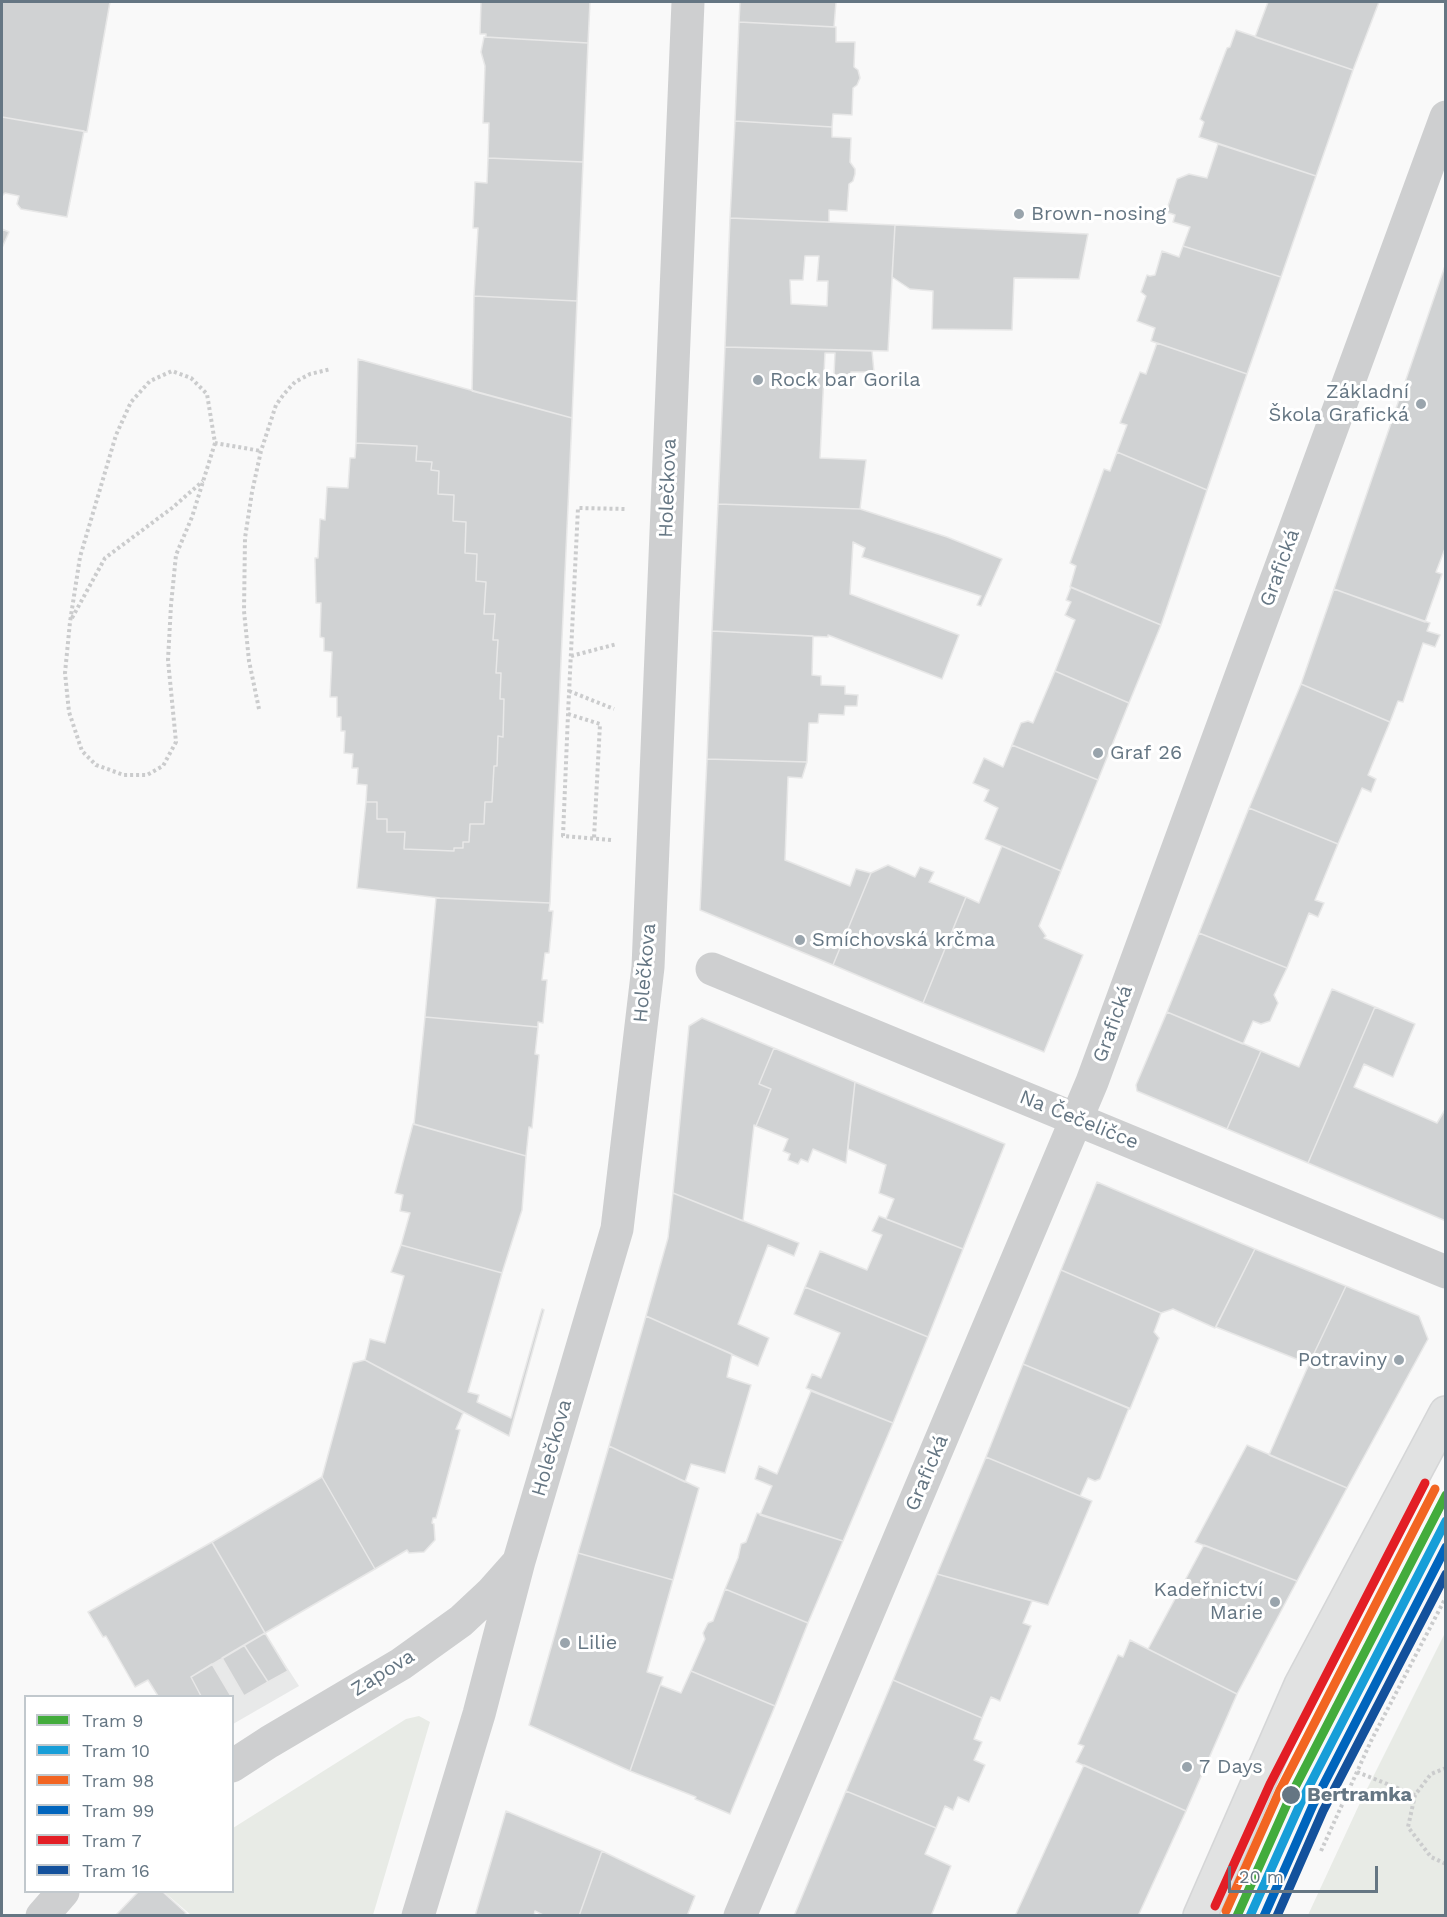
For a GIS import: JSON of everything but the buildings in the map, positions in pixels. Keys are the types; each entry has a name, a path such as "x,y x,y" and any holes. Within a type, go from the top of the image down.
{"main road":[{"path":"1200,1916 1301,1685 1446,1413"}],"street":[{"name":"Holečkova","path":"418,1916 479,1714 519,1561 617,1229 648,967 688,2"},
{"name":"Grafická","path":"740,1916 1077,1119 1446,117"},
{"name":"Na Čečeličce","path":"712,969 1446,1272"},
{"name":"Zapova","path":"234,1765 401,1664 461,1621 492,1592 519,1561"},
{"path":"42,1916 62,1893"}],"path":[{"path":"260,708 249,661 244,611 245,538 252,492 261,451 276,405 295,382 310,374 331,369"},
{"path":"172,371 191,378 207,394 215,443 203,481 192,517 176,555 168,660 176,742 164,766 147,775 124,775 96,765 82,751 69,712 65,673 70,622 80,557 116,435 131,402 150,381 172,371"},
{"path":"215,443 261,451"},
{"path":"70,622 105,558 172,508 203,481"},
{"path":"613,840 563,836 569,691 578,508 629,510"},
{"path":"571,656 624,642"},
{"path":"569,691 621,711"},
{"path":"568,714 600,724 594,838"},
{"path":"1321,1851 1357,1772 1446,1597"},
{"path":"1446,1768 1431,1774 1415,1796 1408,1827 1431,1857 1446,1864"},
{"path":"1357,1772 1415,1796"}],"shaded area":[{"path":"265,1633 299,1686 234,1723 234,1695 163,1695"},
{"path":"1445,1633 1445,1915 1308,1915 1359,1805"},
{"path":"419,1716 430,1722 373,1915 191,1915 165,1893 234,1893 234,1827 406,1719"}],"tram line":[{"name":"7","path":"1215,1906 1270,1784 1425,1483"},
{"name":"98","path":"1226,1911 1280,1790 1435,1489"},
{"name":"9","path":"1237,1916 1291,1795 1446,1495"},
{"name":"10","path":"1250,1916 1302,1800 1446,1521"},
{"name":"99","path":"1264,1916 1313,1805 1446,1547"},
{"name":"16","path":"1277,1916 1323,1811 1446,1574"}],"place":[{"name":"Brown-nosing","path":"1019,214"},
{"name":"Rock bar Gorila","path":"758,380"},
{"name":"Základní Škola Grafická","path":"1421,404"},
{"name":"Graf 26","path":"1098,753"},
{"name":"Smíchovská krčma","path":"800,940"},
{"name":"Potraviny","path":"1399,1360"},
{"name":"Kadeřnictví Marie","path":"1275,1602"},
{"name":"Lilie","path":"565,1643"},
{"name":"7 Days","path":"1187,1767"},
{"name":"Bertramka","path":"1291,1795"}]}
